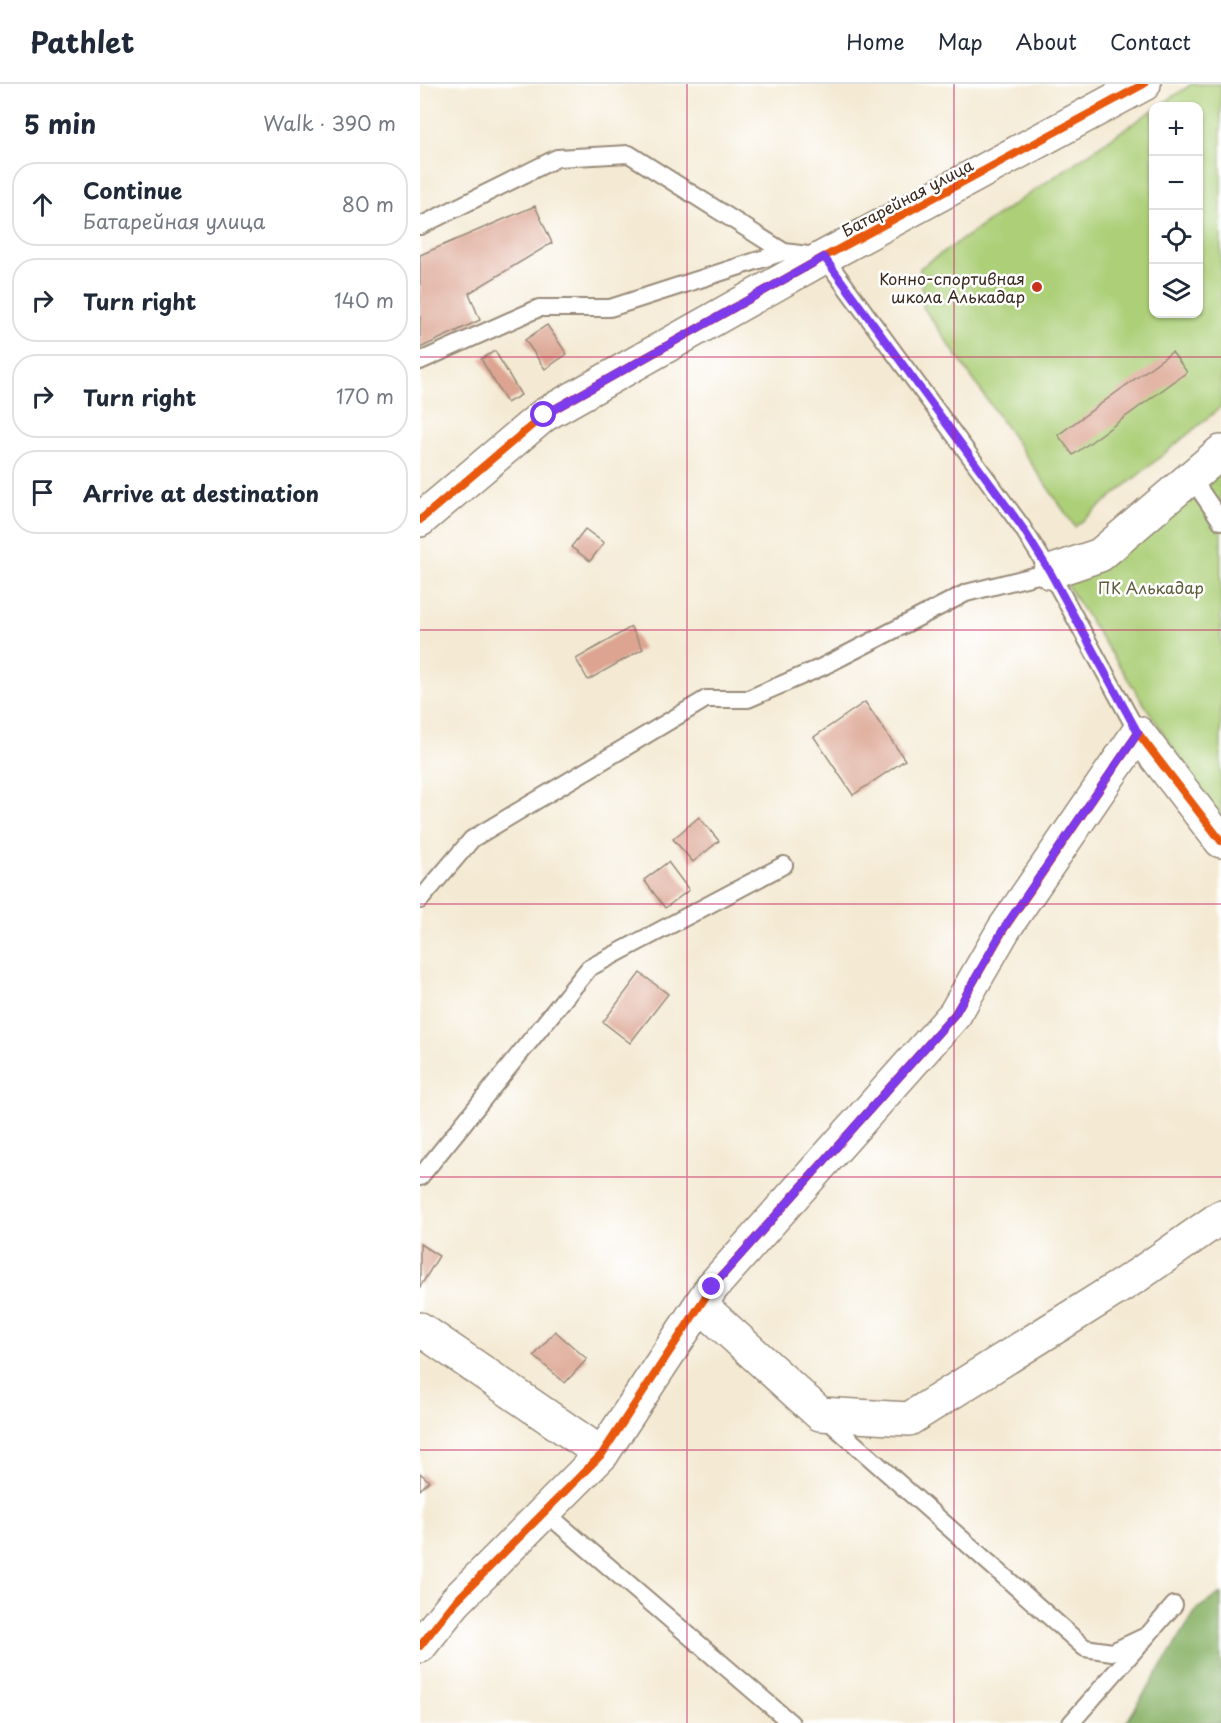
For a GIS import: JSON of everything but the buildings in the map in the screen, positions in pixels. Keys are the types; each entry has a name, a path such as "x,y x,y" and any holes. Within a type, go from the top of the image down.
{"street":[{"name":"Батарейная улица","path":"420,520 544,415 824,257 1144,84"},
{"path":"1050,572 1100,555 1221,452"},
{"path":"420,1646 455,1602 602,1454 712,1287 955,1014 1004,928 1138,733 1221,841"},
{"path":"708,1312 820,1414 909,1419 1138,1275 1221,1217"},
{"path":"420,1329 602,1454"}],"lane":[{"path":"420,226 557,158 629,154 784,252"},
{"path":"420,361 539,308 610,308 784,252 824,257 1022,527 1050,572 1138,733"},
{"path":"1191,477 1221,521"},
{"path":"420,900 472,839 706,699 748,699 822,667 966,593 1050,572"},
{"path":"420,1177 589,968 784,865"},
{"path":"820,1414 1085,1648 1112,1652 1148,1635"},
{"path":"545,1512 791,1723"},
{"path":"1071,1723 1174,1605"}],"green space":[{"name":"Конно-спортивная школа Алькадар","path":"1192,84 1221,84 1221,407 1075,527 923,307 920,268 1149,113 1149,318 1203,318 1203,102 1165,102"},
{"name":"ПК Алькадар","path":"1221,458 1221,822 1055,567"},
{"path":"1221,1593 1221,1723 1126,1723 1197,1609"}],"cycle path":[{"path":"420,520 544,415 824,257 1144,84"},
{"path":"420,1646 455,1602 602,1454 712,1287 955,1014 1004,929 1138,733 1221,841"}],"place":[{"name":"Конно-спортивная школа Алькадар","path":"1037,287"}],"route":[{"path":"544,415 824,257 1022,527 1050,572 1138,733 1004,928 955,1014 712,1287"}]}
